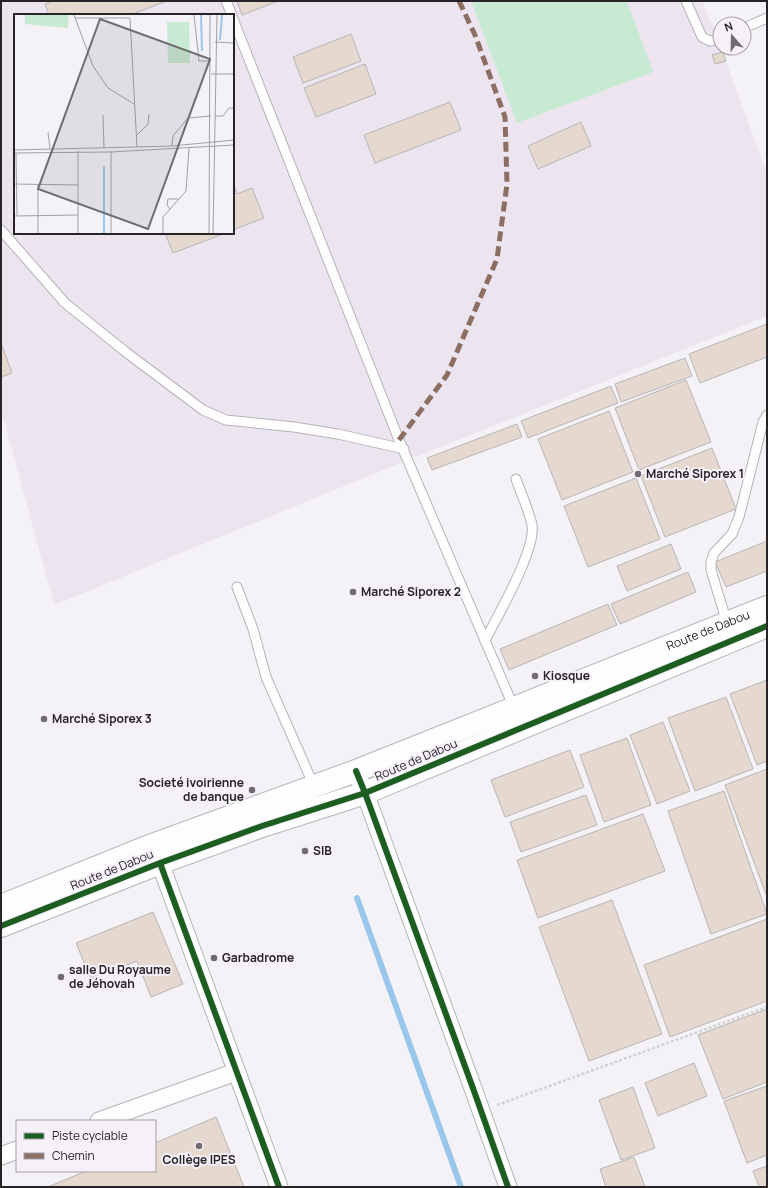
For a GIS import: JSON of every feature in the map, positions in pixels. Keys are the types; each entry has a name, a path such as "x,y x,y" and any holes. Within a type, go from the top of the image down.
{"street":[{"name":"Route de Dabou","path":"1,906 152,845 356,771 767,607"},
{"name":"Route de Dabou","path":"1,926 160,863 262,826 366,793 767,626"},
{"path":"356,771 366,793 508,1187"},
{"path":"160,863 279,1187"},
{"path":"102,1120 236,1072"},
{"path":"1,1156 16,1150"}],"lane":[{"path":"226,1 232,14"},
{"path":"686,1 702,37 712,41"},
{"path":"752,25 767,18"},
{"path":"234,22 394,426 514,708"},
{"path":"1,230 65,303 127,353 203,410 226,420 294,427 338,434 404,449"},
{"path":"727,623 711,570 711,562 714,553 732,534 739,517 763,422 767,415"},
{"path":"485,641 518,577 531,543 532,526 516,479"},
{"path":"237,587 253,629 266,677 314,786"}],"path":[{"path":"481,1111 767,1007"}],"shaded area":[{"path":"1,1 702,1 712,24 712,56 724,56 767,174 767,316 408,460 54,605 3,417 1,417"}],"green space":[{"path":"471,1 627,1 653,72 517,123"}],"building":[{"path":"53,1 167,1 133,14 49,14 45,4"},
{"path":"237,1 278,1 242,15"},
{"path":"351,34 361,61 303,83 293,57"},
{"path":"712,56 724,56 726,61 715,64"},
{"path":"365,64 376,94 316,117 304,88"},
{"path":"450,102 461,130 375,163 364,135"},
{"path":"581,122 591,146 538,169 528,146"},
{"path":"234,185 237,194 252,188 264,218 234,230"},
{"path":"165,234 223,234 173,253"},
{"path":"767,324 767,357 700,383 689,354"},
{"path":"1,343 12,373 1,377"},
{"path":"685,358 692,376 621,402 615,384"},
{"path":"686,380 711,442 639,470 615,408"},
{"path":"611,386 618,403 528,438 521,421"},
{"path":"609,411 633,472 562,500 538,439"},
{"path":"517,424 522,437 432,470 427,458"},
{"path":"712,448 736,509 665,537 641,476"},
{"path":"636,478 660,539 588,567 564,506"},
{"path":"767,541 767,571 726,587 715,562"},
{"path":"671,544 681,569 627,591 617,566"},
{"path":"688,572 696,592 620,624 611,604"},
{"path":"608,604 617,625 509,670 500,649"},
{"path":"767,680 767,761 757,765 730,694"},
{"path":"726,697 753,769 695,791 668,718"},
{"path":"663,722 690,791 657,804 630,735"},
{"path":"627,738 651,805 604,822 580,755"},
{"path":"570,750 584,787 505,817 491,780"},
{"path":"767,769 767,897 725,785"},
{"path":"724,791 767,914 711,934 668,811"},
{"path":"586,795 597,825 521,852 510,822"},
{"path":"643,814 665,871 538,918 517,860"},
{"path":"612,900 662,1034 589,1061 539,927"},
{"path":"153,912 183,984 151,997 137,961 91,979 76,943"},
{"path":"767,919 767,1001 670,1037 644,965"},
{"path":"767,1009 767,1082 723,1099 698,1035"},
{"path":"694,1063 707,1096 658,1116 645,1083"},
{"path":"767,1086 767,1155 747,1163 724,1101"},
{"path":"633,1087 655,1148 621,1160 599,1100"},
{"path":"216,1117 244,1187 48,1187 84,1172 156,1172 156,1143"},
{"path":"634,1157 645,1187 606,1187 600,1169"},
{"path":"767,1166 767,1187 759,1187 753,1171"}],"waterway":[{"path":"357,898 461,1187"}],"marked path":[{"path":"399,440 447,375 497,259 507,184 505,117 475,35 459,1"}],"cycle path":[{"path":"1,926 160,863 262,826 365,793 767,626"},
{"path":"356,771 508,1187"},
{"path":"160,863 279,1187"}],"place":[{"name":"Marché Siporex 1","path":"638,474"},
{"name":"Marché Siporex 2","path":"353,592"},
{"name":"Kiosque","path":"535,676"},
{"name":"Marché Siporex 3","path":"44,719"},
{"name":"Societé ivoirienne de banque","path":"252,790"},
{"name":"SIB","path":"305,851"},
{"name":"Garbadrome","path":"214,958"},
{"name":"salle Du Royaume de Jéhovah","path":"61,977"},
{"name":"Collège IPES","path":"199,1146"}]}
